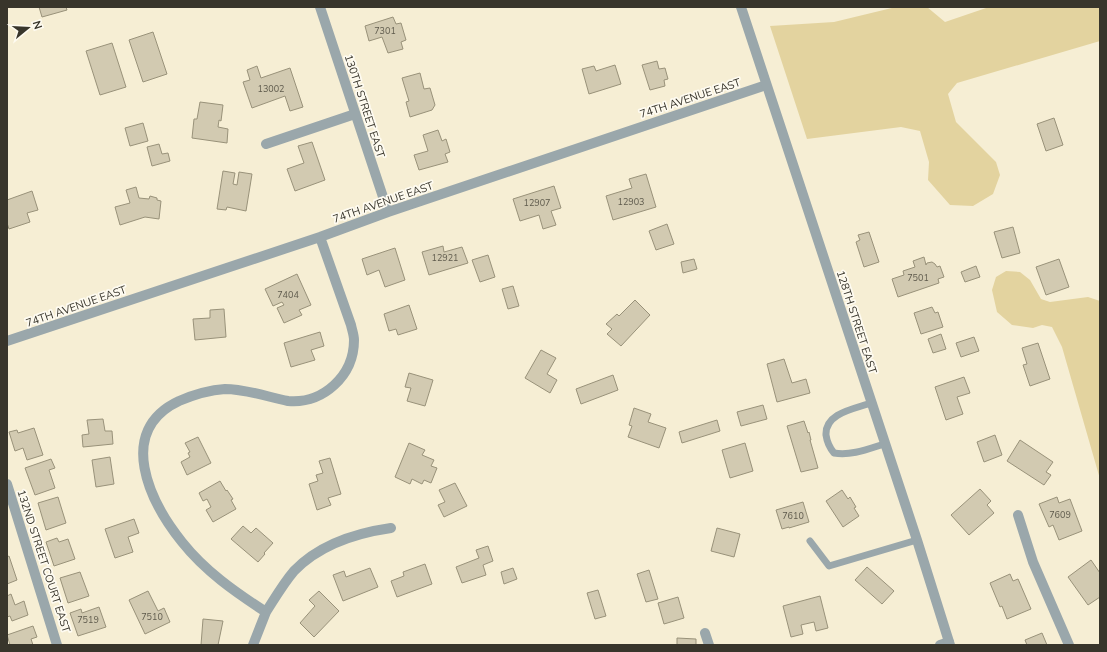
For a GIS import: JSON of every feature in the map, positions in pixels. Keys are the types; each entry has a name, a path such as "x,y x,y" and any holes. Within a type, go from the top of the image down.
{"street":[{"name":"130TH STREET EAST","path":"320,7 388,212"},
{"name":"128TH STREET EAST","path":"741,7 884,444 917,540 946,644"},
{"name":"74TH AVENUE EAST","path":"7,342 766,85"},
{"path":"266,144 355,114"},
{"path":"266,612 217,578 182,542 168,522 156,500 146,476 142,453 143,441 146,431 165,408 194,395 226,389 241,390 288,402 296,402 315,398 325,393 338,381 349,365 353,350 354,338 351,325 320,237"},
{"name":"132ND STREET COURT EAST","path":"7,484 57,645"},
{"path":"1018,515 1034,562 1069,645"},
{"path":"253,645 266,612 285,582 306,560 330,545 368,532 391,528"},
{"path":"705,633 709,645"}],"lane":[{"path":"871,403 844,412 828,422 826,429 829,446 834,453 841,454 854,453 884,444"},
{"path":"810,541 829,566 917,540"}],"shaded area":[{"path":"896,7 927,7 945,22 989,7 1100,7 1100,41 957,83 948,94 956,122 996,162 1000,175 993,194 973,206 950,205 928,180 929,162 920,131 901,127 807,139 770,26 834,22"},
{"path":"1006,271 1020,272 1030,280 1041,299 1050,302 1088,297 1100,301 1100,479 1062,347 1052,327 1042,325 1033,328 1012,325 997,312 992,290 996,277"}],"building":[{"path":"39,7 66,7 67,10 42,17"},
{"path":"393,17 396,24 401,23 406,40 401,42 403,49 388,53 382,37 369,41 365,26"},
{"path":"153,32 167,74 143,82 129,40"},
{"path":"112,43 126,87 100,95 86,51"},
{"path":"657,61 659,69 665,68 668,79 664,80 665,86 650,90 642,65"},
{"path":"615,65 621,84 589,94 582,69 594,66 596,71"},
{"path":"257,66 261,78 290,68 303,107 290,111 285,96 252,108 243,82 250,80 247,70"},
{"path":"420,73 424,89 430,88 435,105 432,110 410,117 406,102 409,101 402,78"},
{"path":"200,102 223,105 221,121 219,120 218,127 228,129 227,143 192,138 194,119 197,119"},
{"path":"1054,118 1063,145 1046,151 1037,124"},
{"path":"143,123 148,141 130,146 125,128"},
{"path":"438,130 442,141 446,139 450,152 445,154 448,162 419,170 414,155 428,151 423,135"},
{"path":"312,142 325,180 295,191 287,169 304,163 298,146"},
{"path":"159,144 162,154 168,153 170,161 152,166 147,147"},
{"path":"223,171 235,173 233,184 237,185 239,172 252,174 246,211 227,207 226,210 217,209"},
{"path":"646,174 656,207 613,220 606,196 632,188 629,179"},
{"path":"554,186 561,208 551,211 556,225 543,229 539,215 520,221 513,199"},
{"path":"136,187 139,198 149,199 150,196 161,201 159,219 145,217 120,225 115,207 130,203 126,190"},
{"path":"32,191 38,210 27,213 30,222 9,229 7,223 7,200"},
{"path":"667,224 674,244 656,250 649,231"},
{"path":"1013,227 1020,253 1002,258 994,232"},
{"path":"869,232 879,262 864,267 856,242 860,240 858,235"},
{"path":"443,246 444,252 462,247 468,263 429,275 422,252"},
{"path":"395,248 405,280 385,287 379,270 367,275 362,259"},
{"path":"488,255 495,277 480,282 472,260"},
{"path":"924,257 926,265 927,263 932,262 937,267 940,266 944,277 938,279 939,283 898,297 892,279 904,275 903,271 915,267 913,261"},
{"path":"694,259 697,269 683,273 681,262"},
{"path":"1059,259 1069,287 1046,295 1036,267"},
{"path":"976,266 980,277 965,282 961,272"},
{"path":"297,274 311,305 299,310 302,315 284,323 277,308 284,305 282,302 273,306 265,289"},
{"path":"513,286 519,306 508,309 502,289"},
{"path":"635,300 650,315 621,346 607,334 612,329 606,324 617,314 619,316"},
{"path":"409,305 417,329 398,335 396,329 389,331 384,314"},
{"path":"932,307 935,313 938,312 943,327 921,334 914,313"},
{"path":"224,309 226,337 195,340 193,319 210,318 210,310"},
{"path":"320,332 324,346 311,350 315,360 291,367 284,343"},
{"path":"941,334 946,349 933,353 928,339"},
{"path":"974,337 979,351 961,357 956,343"},
{"path":"1038,343 1050,379 1030,386 1023,365 1027,364 1022,348"},
{"path":"541,350 556,358 547,374 557,380 550,393 525,378"},
{"path":"784,359 792,383 806,379 810,393 777,402 767,364"},
{"path":"409,373 433,380 425,406 407,401 411,388 405,387"},
{"path":"613,375 618,390 581,404 576,389"},
{"path":"964,377 970,393 957,397 963,414 946,420 935,387"},
{"path":"763,405 767,419 741,426 737,412"},
{"path":"634,408 651,414 648,422 666,428 659,448 628,437 632,426 629,425"},
{"path":"103,419 105,431 112,431 113,444 83,447 82,435 89,434 87,420"},
{"path":"717,420 720,431 682,443 679,432"},
{"path":"804,421 808,433 809,432 818,468 801,472 787,426"},
{"path":"34,428 43,455 27,460 23,448 15,451 9,432 17,430 18,433"},
{"path":"995,435 1002,455 984,462 977,442"},
{"path":"198,437 211,463 187,475 181,462 190,457 188,453 190,452 185,443"},
{"path":"1020,440 1053,462 1046,472 1051,475 1044,485 1007,461"},
{"path":"409,443 425,450 422,455 434,460 431,466 437,468 431,483 424,480 422,484 412,479 410,484 395,477"},
{"path":"745,443 753,471 730,478 722,450"},
{"path":"110,457 114,484 96,487 92,460"},
{"path":"330,458 341,494 328,498 331,505 317,510 309,484 318,481 316,475 323,473 319,461"},
{"path":"51,459 55,468 49,470 55,488 35,495 25,468"},
{"path":"220,481 233,499 231,500 236,509 213,522 206,510 211,507 207,499 203,501 199,493"},
{"path":"455,483 467,506 444,517 438,505 445,502 439,490"},
{"path":"980,489 991,501 987,505 994,513 969,535 951,515"},
{"path":"842,490 848,499 850,497 859,516 843,527 826,501"},
{"path":"58,497 66,523 46,530 38,503"},
{"path":"1057,497 1059,503 1070,499 1082,531 1059,540 1053,525 1049,527 1039,504"},
{"path":"803,502 809,522 782,529 776,510"},
{"path":"134,519 139,533 128,537 133,552 115,558 105,529"},
{"path":"243,526 251,533 256,528 273,543 258,562 231,539"},
{"path":"717,528 740,534 734,557 711,551"},
{"path":"57,538 59,542 68,539 75,559 54,566 46,542"},
{"path":"488,546 493,561 483,565 486,575 462,583 456,567 479,558 476,550"},
{"path":"9,556 17,580 7,584 7,557"},
{"path":"1091,560 1100,573 1100,597 1088,605 1068,577"},
{"path":"425,564 432,584 397,597 391,581 404,576 403,572"},
{"path":"867,567 894,591 882,604 855,580"},
{"path":"370,568 378,587 343,601 333,575 344,571 346,577"},
{"path":"513,568 517,579 504,584 501,572"},
{"path":"649,570 658,599 646,602 637,574"},
{"path":"80,572 89,596 68,603 60,578"},
{"path":"1010,574 1013,581 1018,579 1031,609 1007,619 1002,606 1000,607 990,583"},
{"path":"598,590 606,616 595,619 587,593"},
{"path":"148,591 158,611 164,608 170,622 145,634 129,600"},
{"path":"319,591 339,611 314,637 300,623 315,606 309,600"},
{"path":"11,594 15,605 24,601 28,615 12,621 10,616 7,617 7,596"},
{"path":"820,596 828,628 816,631 814,622 801,625 803,634 791,637 783,606"},
{"path":"678,597 684,618 664,624 658,603"},
{"path":"99,607 106,627 78,636 70,613 81,609 82,613"},
{"path":"203,619 223,621 218,645 201,645"},
{"path":"33,626 37,637 31,639 33,645 10,645 7,635"},
{"path":"1042,633 1047,645 1027,645 1025,640"},
{"path":"677,638 696,639 696,645 677,645"}]}
